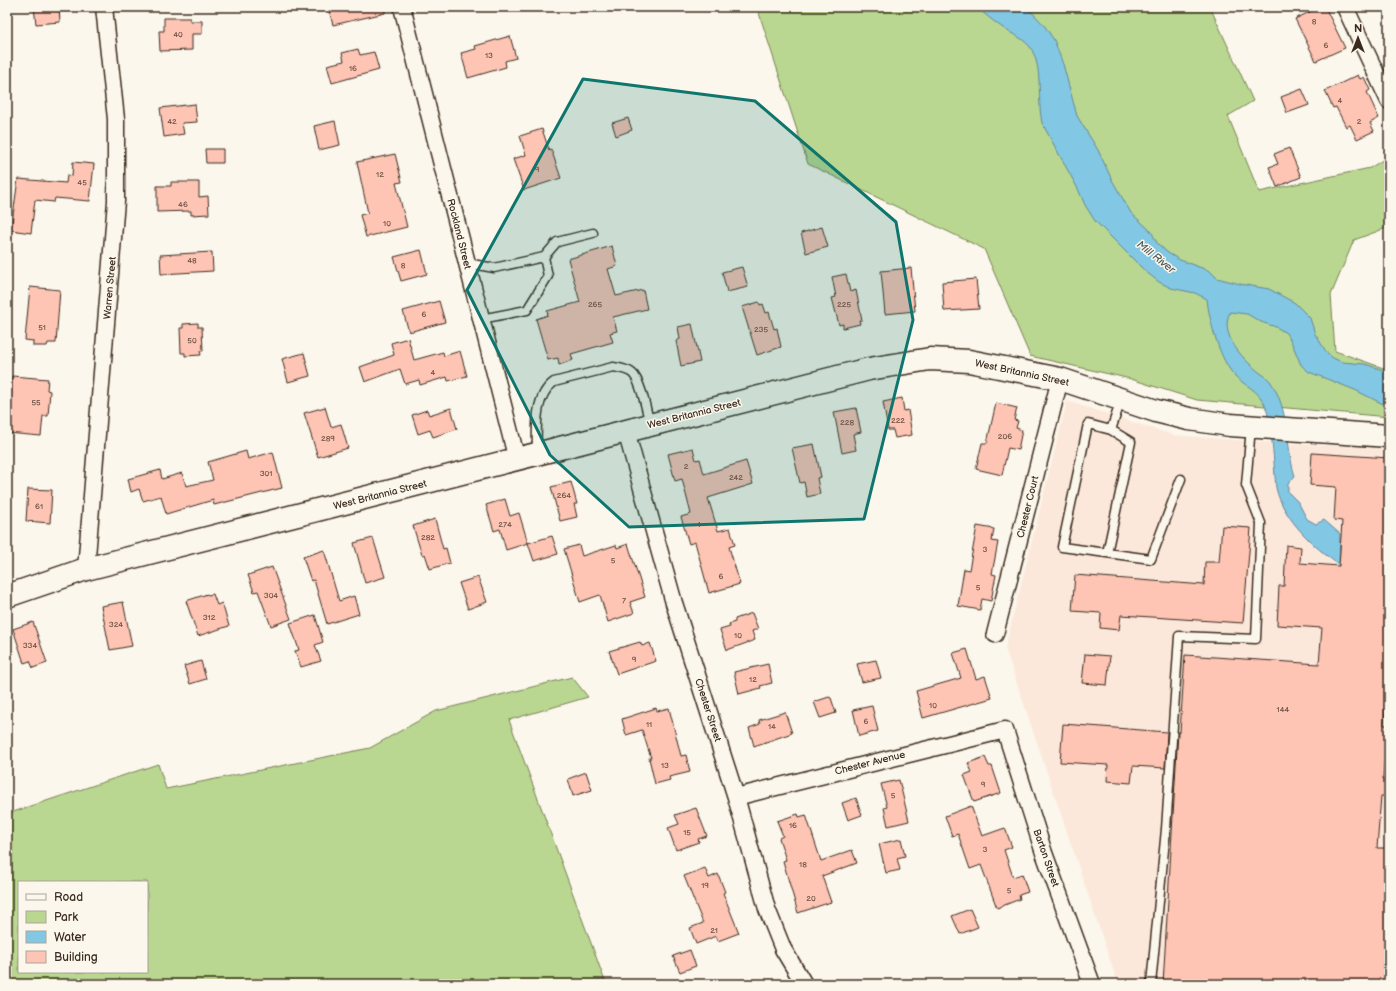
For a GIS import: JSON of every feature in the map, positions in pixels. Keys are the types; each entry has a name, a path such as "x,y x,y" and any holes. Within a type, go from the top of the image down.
{"street":[{"name":"Warren Street","path":"86,570 116,201 116,119 104,7"},
{"name":"Rockland Street","path":"402,7 481,320 527,457"},
{"path":"1345,7 1384,79 1389,101"},
{"name":"West Britannia Street","path":"7,596 86,570 869,369 910,361 930,359 969,361 1060,379 1121,400 1189,419 1253,427 1389,436"},
{"name":"Chester Court","path":"995,634 1060,379"},
{"name":"Chester Street","path":"626,431 674,603 736,797 770,918 786,954 804,984"},
{"name":"Chester Avenue","path":"736,797 1004,730"},
{"name":"Barton Street","path":"1004,730 1044,853 1092,984"}],"lane":[{"path":"466,263 494,268 544,257 557,242 593,233"},
{"path":"481,320 527,310 548,276 544,257"},
{"path":"527,457 538,412 547,387 554,382 613,367 623,369 633,374 639,386 650,425"},
{"path":"1111,430 1121,400"},
{"path":"1107,553 1131,442 1111,430 1088,424 1062,547 1151,559 1181,479"},
{"path":"1151,984 1166,829 1179,636 1256,639 1261,523 1246,485 1253,427"}],"highlighted area":[{"path":"583,79 755,101 896,222 913,320 864,519 629,527 550,455 467,290"}],"shaded area":[{"path":"1067,401 1173,435 1262,442 1389,448 1389,984 1118,984 1005,648"}],"green space":[{"path":"757,7 1210,7 1253,101 1228,116 1259,192 1370,168 1389,156 1389,227 1354,240 1331,295 1335,351 1389,370 1389,417 1197,400 1131,379 1030,356 984,249 808,164"},
{"path":"572,677 588,697 509,720 606,984 7,984 7,814 158,764 166,789 370,748 436,711"}],"water":[{"name":"Mill River","path":"976,7 1027,7 1044,25 1054,40 1063,64 1077,116 1098,150 1112,180 1131,213 1151,231 1157,243 1168,253 1180,260 1210,271 1217,278 1269,289 1295,303 1310,318 1315,334 1327,353 1333,358 1342,362 1365,364 1389,372 1389,407 1355,390 1309,372 1301,365 1286,333 1247,314 1230,312 1227,321 1230,337 1234,345 1239,353 1252,366 1270,381 1281,403 1295,476 1288,484 1288,492 1298,502 1307,519 1316,524 1324,520 1340,534 1339,565 1310,541 1285,511 1276,488 1271,432 1267,410 1258,394 1235,376 1225,361 1216,340 1207,299 1195,293 1171,288 1159,282 1145,271 1095,221 1042,123 1038,66 1032,50 1023,40 1000,26"}],"building":[{"path":"34,7 59,7 60,22 36,24"},
{"path":"328,7 385,7 385,13 333,25"},
{"path":"1320,7 1325,7 1345,48 1316,61 1295,19"},
{"path":"164,18 190,18 190,21 202,21 202,34 192,34 192,50 160,51 159,31 164,31"},
{"path":"510,36 516,58 505,61 506,67 468,78 461,53 476,49 475,46"},
{"path":"358,49 360,55 374,52 379,70 332,83 327,65 344,61 342,53"},
{"path":"1358,75 1360,79 1364,77 1370,90 1367,92 1379,118 1370,123 1374,131 1357,139 1350,125 1346,127 1336,107 1333,108 1325,91"},
{"path":"1302,89 1309,105 1287,113 1281,97"},
{"path":"195,104 197,122 182,123 184,134 164,137 160,108"},
{"path":"628,118 632,130 616,136 612,123"},
{"path":"335,121 340,145 319,150 314,126"},
{"path":"542,129 561,178 524,190 513,159 526,155 520,136"},
{"path":"1289,148 1301,177 1277,187 1269,167 1278,164 1274,154"},
{"path":"205,149 223,149 223,163 206,163"},
{"path":"395,154 402,182 396,183 407,227 366,237 360,215 368,213 357,162"},
{"path":"73,162 94,164 90,201 55,198 54,202 35,200 31,233 11,230 18,179 66,183 67,175 72,176"},
{"path":"171,182 199,182 199,197 208,196 209,214 191,215 191,211 157,212 157,186 171,186"},
{"path":"822,227 828,247 806,253 801,233"},
{"path":"612,246 617,266 608,269 616,296 643,290 647,309 613,317 617,331 610,333 613,342 571,354 573,360 559,365 558,358 548,360 536,319 548,315 547,311 580,302 568,259"},
{"path":"421,250 427,274 401,281 394,257"},
{"path":"212,252 213,271 161,274 160,255"},
{"path":"742,267 748,287 727,292 722,272"},
{"path":"911,268 915,311 885,314 881,271"},
{"path":"846,274 850,292 856,290 862,320 859,320 860,324 843,328 843,324 839,325 832,298 836,297 832,277"},
{"path":"976,279 979,309 944,311 942,282"},
{"path":"30,287 60,290 56,343 48,343 47,346 33,346 33,341 25,340"},
{"path":"439,301 445,322 409,332 403,311"},
{"path":"759,302 760,305 763,304 766,313 769,312 774,329 777,328 781,347 757,355 742,307"},
{"path":"198,323 198,327 202,327 203,351 200,351 201,355 185,356 185,353 181,353 180,328 183,328 183,324"},
{"path":"692,324 700,362 681,366 676,341 680,339 678,327"},
{"path":"408,338 414,360 443,352 444,356 460,351 467,376 448,381 447,377 420,385 419,380 405,384 400,369 365,382 360,367 394,355 391,343"},
{"path":"304,353 310,376 288,382 282,359"},
{"path":"12,376 48,379 47,390 50,391 48,416 43,416 41,436 7,433 7,413 9,413"},
{"path":"902,398 904,411 908,410 912,435 895,438 893,430 888,430 883,402"},
{"path":"996,403 1017,408 1014,420 1018,421 1016,428 1022,430 1018,450 1008,448 1002,475 976,469 982,443 987,443"},
{"path":"325,407 331,427 341,424 348,448 318,457 304,413"},
{"path":"451,408 457,429 433,437 430,430 418,434 412,415 427,410 429,415"},
{"path":"856,408 861,432 853,434 856,450 842,453 834,412"},
{"path":"814,444 821,477 817,478 820,494 807,497 804,482 800,483 792,448"},
{"path":"693,448 696,460 700,459 704,474 746,461 753,484 708,498 718,531 730,528 735,545 729,547 740,584 709,593 695,542 689,544 681,517 691,514 682,479 675,481 668,454"},
{"path":"246,451 248,459 273,452 282,488 214,505 213,500 166,514 161,496 143,501 139,489 131,492 128,479 160,470 162,479 182,473 186,486 213,480 208,462"},
{"path":"1312,453 1389,458 1389,649 1387,679 1389,679 1389,693 1386,693 1384,725 1387,725 1383,779 1389,780 1389,796 1381,796 1377,848 1389,848 1389,984 1163,984 1178,732 1180,732 1185,655 1319,664 1322,628 1277,625 1279,586 1284,586 1286,545 1301,547 1300,563 1339,566 1342,521 1334,520 1336,487 1310,485"},
{"path":"571,482 577,504 574,504 577,517 560,521 551,487"},
{"path":"28,489 52,490 50,523 26,521"},
{"path":"505,499 510,516 519,513 528,543 506,550 500,529 494,531 486,505"},
{"path":"435,519 443,549 446,548 450,563 430,569 425,554 422,555 413,526"},
{"path":"977,526 994,529 992,541 998,542 992,574 996,575 991,601 982,599 980,610 958,606 964,569 969,570"},
{"path":"1222,526 1251,528 1243,623 1121,615 1119,630 1100,628 1101,613 1072,611 1075,575 1204,585 1205,562 1219,562"},
{"path":"552,536 558,554 534,561 528,543"},
{"path":"373,538 385,577 365,583 354,543"},
{"path":"628,544 645,597 630,602 634,613 608,622 600,595 580,602 564,549 579,545 582,556 616,545 617,548"},
{"path":"324,550 339,601 354,596 359,614 327,624 314,580 311,581 303,557"},
{"path":"272,567 291,619 271,626 258,591 254,592 248,575"},
{"path":"478,577 487,602 468,609 459,583"},
{"path":"207,594 213,594 217,605 222,603 229,626 198,636 186,601"},
{"path":"123,602 132,646 110,650 101,606"},
{"path":"752,613 758,629 752,631 755,640 727,650 720,630 730,627 729,624 735,622 735,619"},
{"path":"315,615 323,642 315,645 321,661 301,667 295,651 299,650 290,623"},
{"path":"33,622 47,663 33,668 30,661 24,663 13,629"},
{"path":"640,642 642,646 650,643 656,661 617,674 609,651"},
{"path":"967,649 976,679 985,676 992,698 923,718 916,691 961,678 953,653"},
{"path":"1085,654 1110,656 1107,685 1082,683"},
{"path":"876,660 881,678 862,682 857,664"},
{"path":"201,661 206,679 190,684 184,666"},
{"path":"768,664 772,683 760,686 761,688 739,694 734,672"},
{"path":"829,697 831,698 836,713 820,718 814,702"},
{"path":"872,706 878,731 859,736 853,710"},
{"path":"656,708 657,711 669,708 681,756 686,755 690,772 669,777 670,780 655,784 649,758 651,758 642,730 626,735 622,719"},
{"path":"785,712 792,733 754,746 749,728 760,724 759,720"},
{"path":"1063,724 1167,732 1165,768 1133,766 1131,783 1107,781 1108,765 1060,762"},
{"path":"985,757 989,766 992,766 1001,793 974,802 964,775 972,772 968,763"},
{"path":"586,772 592,790 573,796 568,779"},
{"path":"899,780 909,821 888,826 884,808 887,807 881,784"},
{"path":"856,798 862,815 848,820 842,803"},
{"path":"971,806 982,836 1005,828 1012,847 1004,850 1013,877 1022,874 1028,892 1019,895 1020,899 997,908 981,865 970,869 958,834 952,836 945,816"},
{"path":"696,808 707,836 698,839 699,842 676,850 668,828 679,824 675,815"},
{"path":"798,814 799,817 806,815 821,861 852,850 857,863 822,876 831,902 798,913 783,861 786,860 779,838 783,836 777,821"},
{"path":"901,839 905,856 897,858 900,870 886,873 879,844"},
{"path":"705,868 709,878 718,874 725,892 723,893 739,933 718,941 716,936 696,944 690,928 703,923 684,876"},
{"path":"970,909 978,927 960,934 952,916"},
{"path":"690,950 696,966 680,972 673,956"}]}
